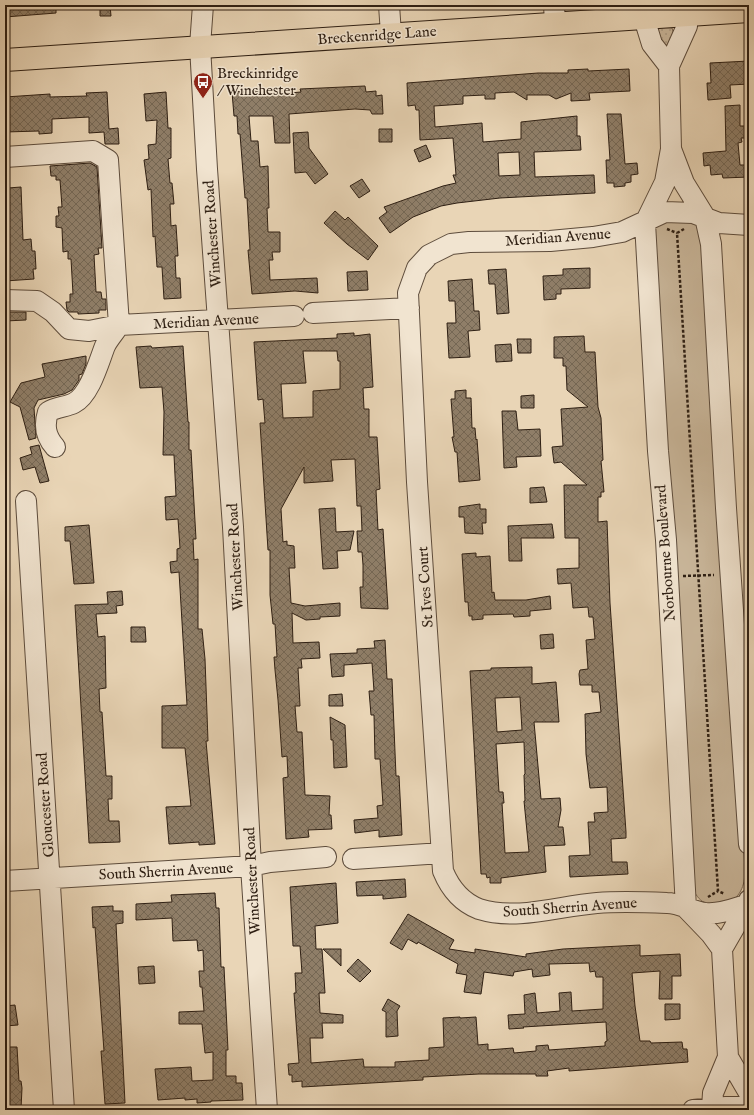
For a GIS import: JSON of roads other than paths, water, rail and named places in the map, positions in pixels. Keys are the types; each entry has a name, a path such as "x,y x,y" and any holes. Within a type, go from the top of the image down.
{"main road":[{"name":"Breckenridge Lane","path":"5,60 391,34 555,14 644,18 673,12 749,11"}],"street":[{"name":"Winchester Road","path":"203,5 200,46 233,527 266,1110"},
{"path":"389,5 391,34"},
{"name":"Norbourne Boulevard","path":"673,12 687,26 669,66 671,149 665,182 645,223 656,420 668,577 686,908"},
{"path":"644,18 652,44 669,66"},
{"name":"Norbourne Boulevard","path":"671,149 684,183 705,217 712,244 731,574 749,844"},
{"path":"5,157 93,151 108,160 119,325 106,344 99,364 84,395 74,403 57,407 48,412 44,424 48,440 54,447"},
{"name":"Meridian Avenue","path":"416,268 429,255 451,244 469,242 550,241 593,237 622,232 645,223 666,212 685,212 705,217 719,223 749,225"},
{"name":"St Ives Court","path":"416,268 408,293 417,482 443,871 448,883 463,900"},
{"name":"Meridian Avenue","path":"5,300 37,301 53,312 69,329 89,331 119,325 218,321 303,314 409,308"},
{"name":"Gloucester Road","path":"26,501 64,1110"},
{"path":"353,859 442,853"},
{"name":"South Sherrin Avenue","path":"5,881 251,866 270,862 326,857"},
{"name":"South Sherrin Avenue","path":"463,900 480,909 508,913 525,913 596,903 669,903 706,913 733,909 744,901"},
{"path":"721,1108 713,1093 728,1057 722,949 744,901"},
{"path":"686,908 711,934 722,949"},
{"path":"728,1057 749,1093"},
{"path":"693,1110 749,1107"}],"place":[{"name":"Breckinridge / Winchester","path":"203,99"}]}
